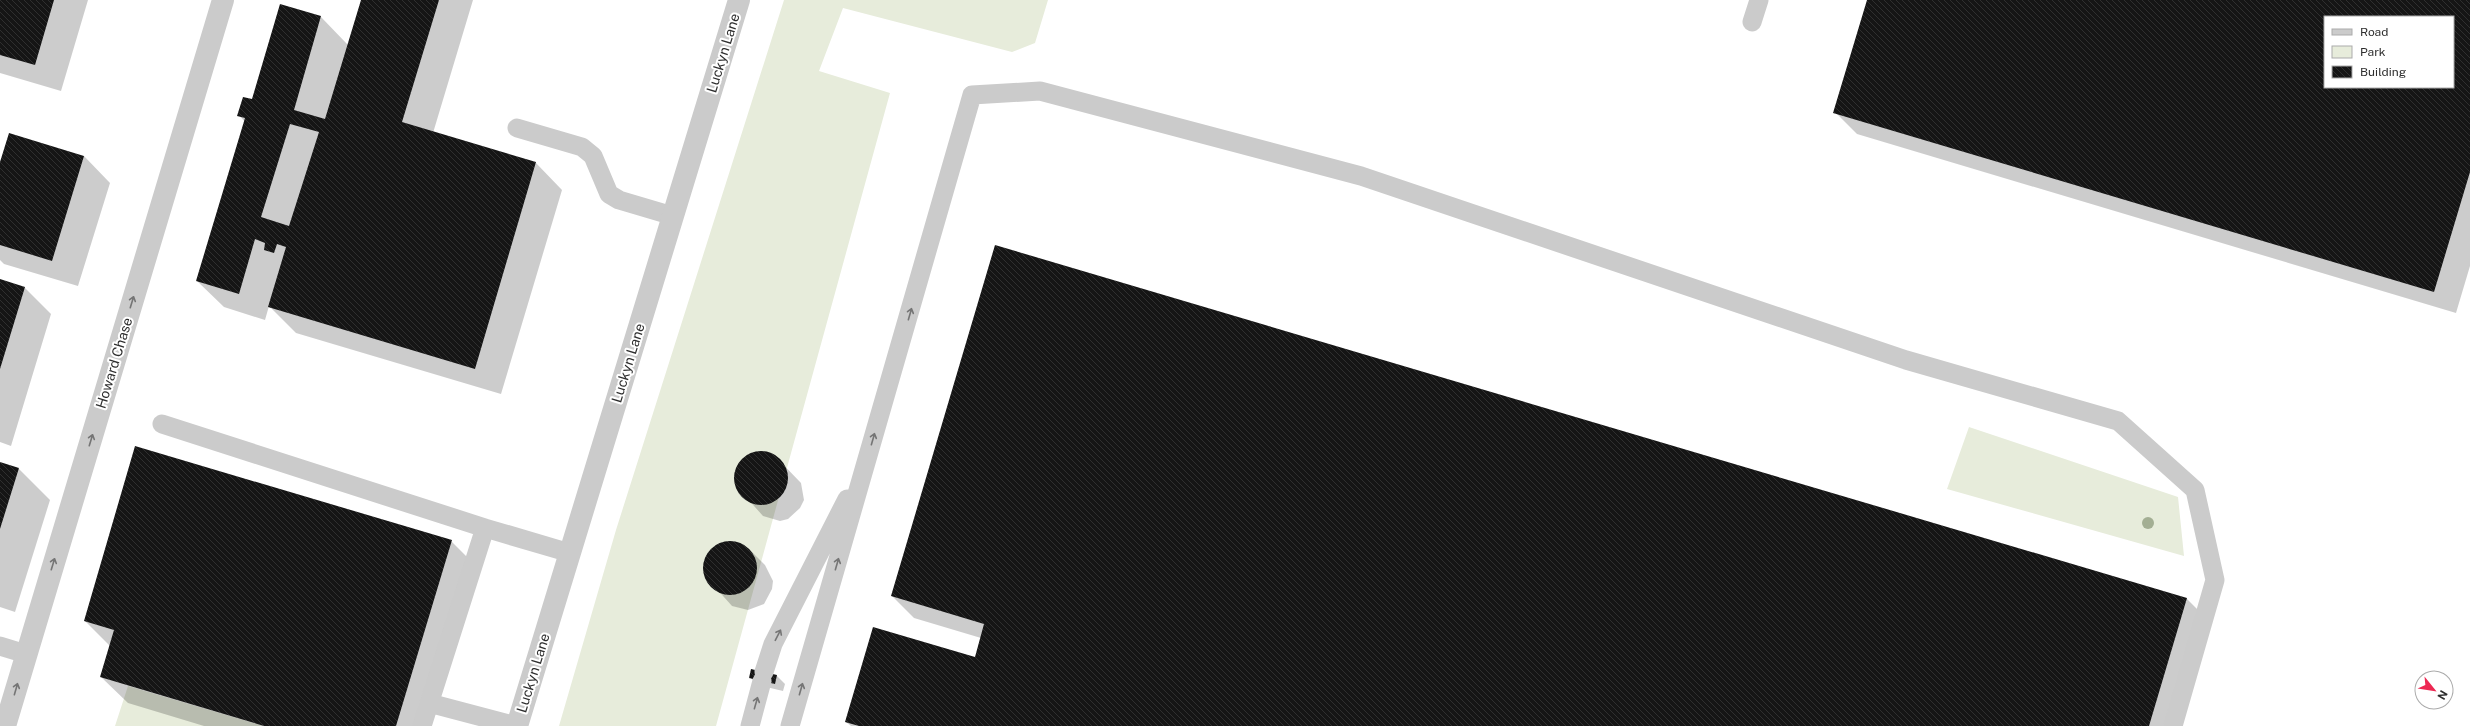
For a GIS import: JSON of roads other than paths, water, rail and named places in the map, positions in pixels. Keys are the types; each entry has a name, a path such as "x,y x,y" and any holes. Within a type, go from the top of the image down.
{"street":[{"name":"Howard Chase","path":"5,726 223,0"},
{"name":"Luckyn Lane","path":"516,726 739,0"}],"lane":[{"path":"1752,22 1758,0"},
{"path":"790,726 972,95 1040,91 1361,176 1906,360 2118,421 2195,490 2215,580 2173,726"},
{"path":"517,128 582,147 593,156 609,194 619,200 673,216"},
{"path":"162,424 485,528 570,553"},
{"path":"750,726 773,644 868,459"},
{"path":"422,726 485,528"},
{"path":"0,646 26,654"},
{"path":"429,703 516,726"}]}
